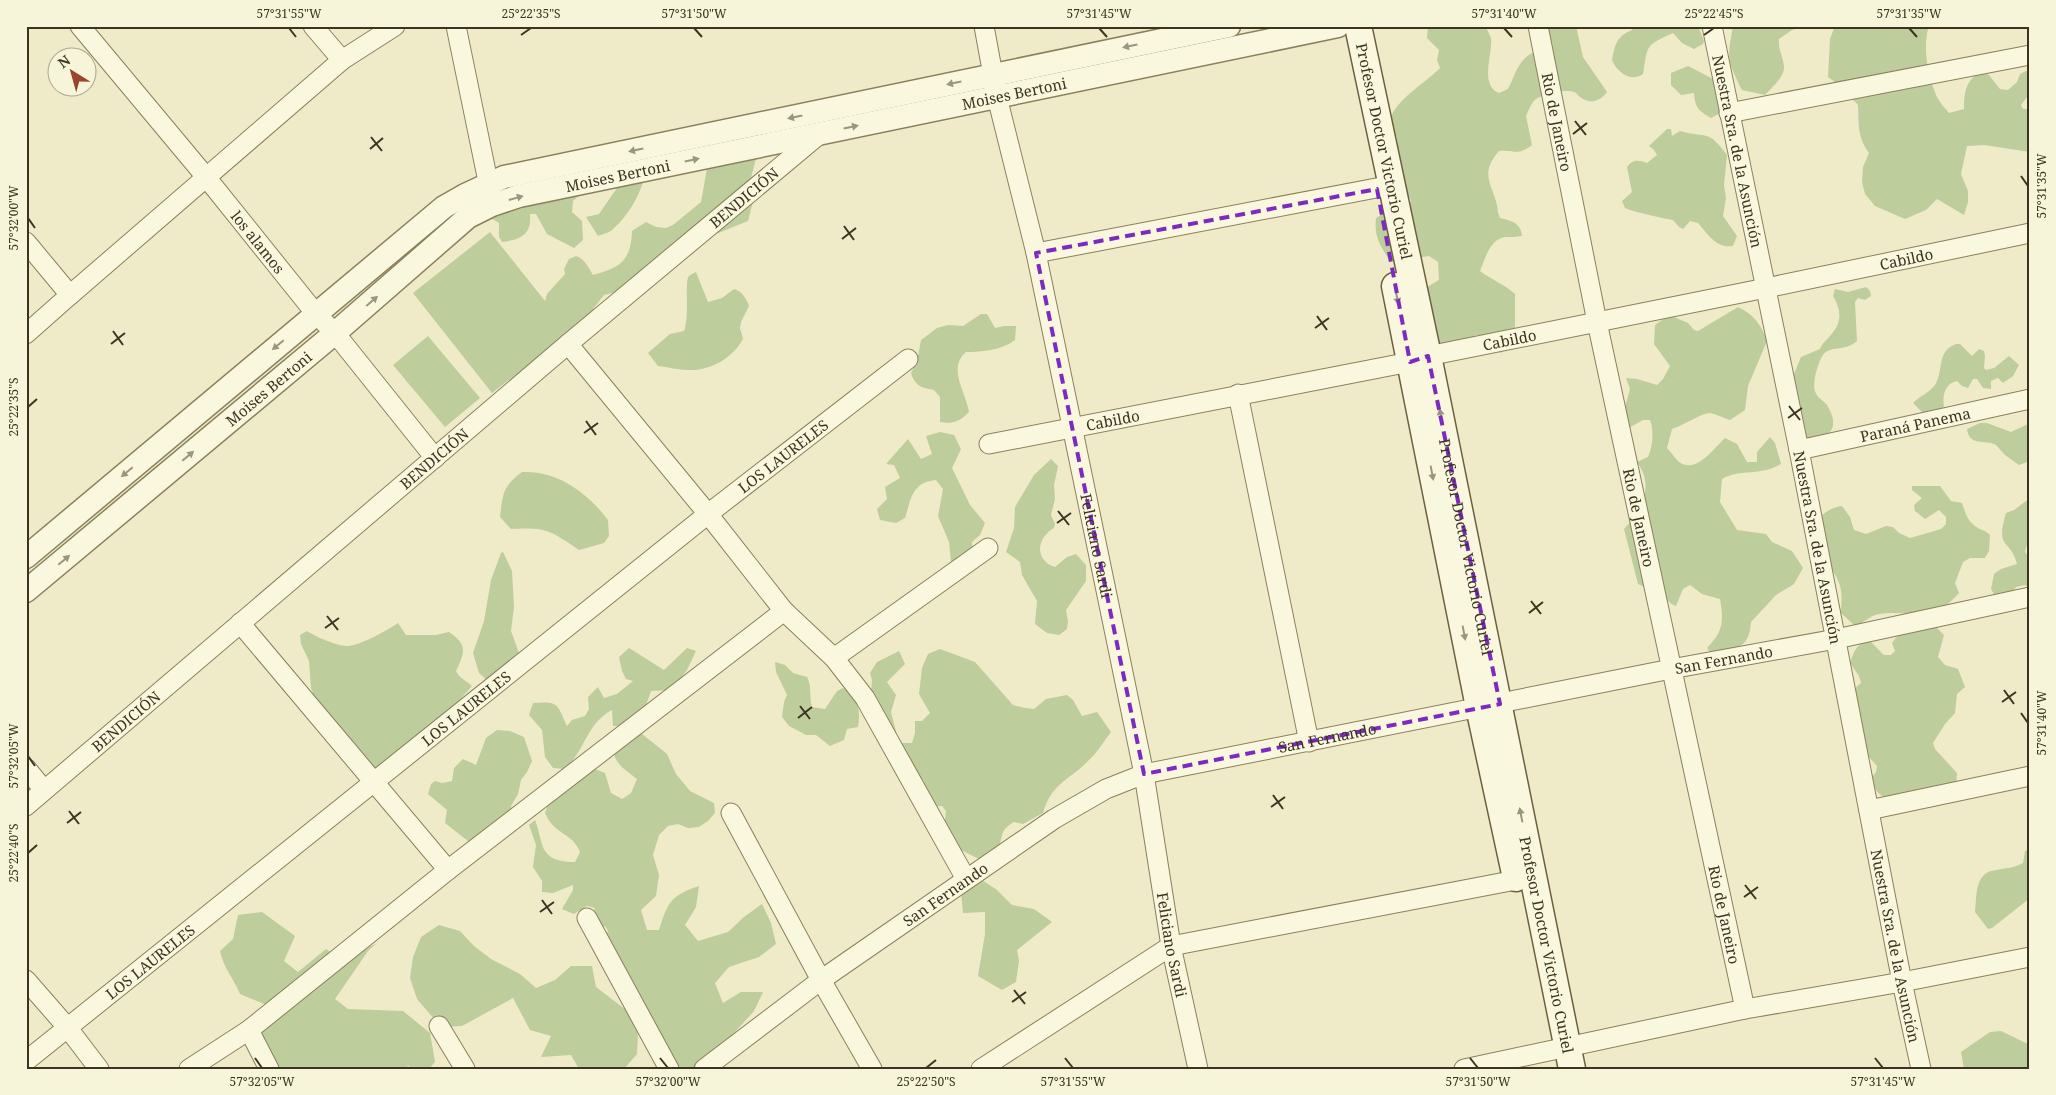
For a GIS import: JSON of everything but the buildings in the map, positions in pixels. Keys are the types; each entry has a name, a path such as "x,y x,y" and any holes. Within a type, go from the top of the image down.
{"main road":[{"name":"Profesor Doctor Victorio Curiel","path":"1340,26 1384,187"},
{"name":"Profesor Doctor Victorio Curiel","path":"1358,26 1384,187 1561,1059"},
{"name":"Profesor Doctor Victorio Curiel","path":"1489,705 1516,880 1561,1059"}],"street":[{"name":"los alamos","path":"80,26 206,177 316,314 335,333 435,458"},
{"path":"314,26 342,60"},
{"path":"26,334 342,60 395,26"},
{"path":"456,26 491,194"},
{"name":"Feliciano Sardi","path":"984,26 997,97 1036,253 1144,774 1172,946 1198,1069"},
{"name":"Moises Bertoni","path":"26,591 335,333 468,216 491,194 504,177 994,75 1163,33 1229,26"},
{"name":"Moises Bertoni","path":"26,557 444,207 465,195 519,196 1340,26"},
{"name":"Rio de Janeiro","path":"1538,26 1597,322 1744,1009"},
{"name":"Nuestra Sra. de la Asunción","path":"1712,26 1799,450 1902,982 1921,1069"},
{"path":"1163,33 1169,61"},
{"path":"1729,113 2030,55"},
{"name":"BENDICIÓN","path":"26,806 568,344 821,133 839,107"},
{"path":"1036,253 1384,187"},
{"name":"Cabildo","path":"989,444 1072,426 1419,359 2030,232"},
{"path":"26,242 70,295"},
{"path":"568,344 708,514 784,611 834,658 865,698 966,879"},
{"name":"LOS LAURELES","path":"26,1061 708,514 908,359"},
{"path":"1238,394 1309,742"},
{"name":"Paraná Panema","path":"1799,450 2030,399"},
{"path":"834,658 988,548"},
{"name":"San Fernando","path":"704,1069 821,980 1079,803 1106,789 1144,774 1671,669 1836,639 2030,597"},
{"path":"189,1069 249,1030 448,870 784,611"},
{"path":"240,623 448,870"},
{"path":"26,768 44,790"},
{"path":"1869,810 2030,776"},
{"path":"730,814 872,1069"},
{"path":"981,1069 1172,946 1516,880"},
{"path":"587,918 669,1069"},
{"path":"1464,1069 1561,1059 1744,1009 1902,982 2030,957"},
{"path":"26,980 67,1027 99,1069"},
{"path":"439,1026 465,1069"},
{"path":"249,1030 269,1069"}],"highlighted area":[{"path":"1377,189 1410,362 1428,356 1500,704 1144,774 1036,253"}],"green space":[{"path":"1428,26 1486,27 1491,38 1488,76 1493,89 1499,93 1508,89 1525,58 1535,52 1553,46 1543,26 1576,26 1583,57 1607,92 1595,101 1588,101 1579,97 1575,92 1570,91 1552,93 1536,99 1526,116 1532,145 1519,152 1499,151 1492,160 1488,175 1498,213 1500,218 1518,225 1522,236 1500,238 1496,241 1486,255 1480,271 1515,294 1515,334 1501,353 1492,349 1479,335 1476,335 1470,344 1441,344 1435,351 1422,290 1439,280 1438,262 1429,256 1397,261 1389,259 1377,235 1376,218 1384,213 1409,206 1411,200 1408,195 1401,193 1395,150 1397,137 1390,123 1392,115 1402,100 1440,68 1437,60 1439,50 1427,38"},
{"path":"1632,26 1698,26 1704,41 1703,44 1694,49 1682,43 1673,33 1664,37 1649,47 1643,74 1629,77 1617,69 1612,60 1618,41 1623,35 1632,30"},
{"path":"1733,26 1807,26 1792,30 1779,39 1784,70 1778,82 1765,95 1742,90 1737,80 1729,53"},
{"path":"1825,26 1929,26 1926,52 1931,81 1937,97 1949,113 1964,109 1967,87 1980,71 1989,75 2000,89 2008,90 2017,82 2020,74 2028,70 2030,73 2030,93 2021,105 2023,109 2030,109 2030,152 1984,145 1967,146 1961,174 1968,191 1968,202 1964,215 1937,199 1926,210 1905,219 1875,206 1865,194 1862,182 1863,167 1869,153 1862,141 1858,105 1839,85 1828,77 1830,39 1834,28"},
{"path":"1688,66 1717,81 1724,111 1711,118 1698,108 1694,93 1681,95 1671,85 1671,73"},
{"path":"1667,129 1671,129 1672,136 1680,131 1706,136 1715,141 1727,155 1724,185 1726,198 1723,216 1737,236 1733,246 1717,243 1698,223 1690,221 1683,229 1673,220 1625,208 1622,201 1632,192 1627,167 1636,161 1647,163 1657,155 1649,146"},
{"path":"711,146 757,155 748,189 753,201 748,221 701,240 624,290 604,295 593,309 591,326 569,333 492,393 413,293 490,232 545,301 547,294 565,274 564,269 569,259 576,256 582,259 593,275 617,266 622,262 629,250 632,231 646,222 656,227 666,228 673,225 701,202"},
{"path":"644,178 628,213 611,231 598,236 586,217 599,214 617,188 615,186 584,193 573,201 572,212 582,221 583,240 574,248 547,234 536,214 530,214 529,227 524,235 514,240 502,242 499,237 499,223 482,212"},
{"path":"696,272 708,302 722,298 734,289 739,291 747,300 749,306 740,328 743,339 733,352 713,366 697,370 685,370 658,366 648,353 670,334 684,331 687,317 688,279 690,275"},
{"path":"1866,287 1870,291 1871,296 1865,300 1858,298 1855,302 1857,341 1848,346 1826,352 1821,358 1816,373 1815,391 1831,412 1833,426 1828,434 1824,436 1803,440 1777,393 1779,388 1794,374 1801,357 1820,349 1837,326 1839,312 1833,296 1835,289 1848,292"},
{"path":"1738,307 1756,321 1767,341 1748,386 1745,410 1730,420 1710,413 1706,414 1672,429 1667,448 1678,461 1684,465 1691,465 1704,459 1725,438 1737,444 1747,462 1757,462 1757,452 1770,437 1775,443 1781,464 1773,468 1737,474 1722,479 1720,502 1737,530 1766,534 1772,542 1792,551 1803,568 1794,584 1776,595 1751,622 1747,638 1739,647 1710,652 1707,648 1716,637 1721,626 1720,599 1702,594 1690,585 1683,589 1676,606 1671,604 1659,592 1638,584 1624,529 1636,514 1644,498 1645,480 1637,462 1648,457 1652,434 1650,420 1643,420 1627,429 1625,407 1630,389 1626,378 1657,385 1663,379 1670,366 1654,344 1655,325 1669,315 1688,323 1694,330 1698,331"},
{"path":"981,314 987,314 995,328 1016,326 1015,340 992,350 966,352 958,365 958,373 969,412 956,422 940,422 940,397 934,390 917,384 911,373 917,361 921,340 937,328 948,325 963,326"},
{"path":"428,336 480,398 445,427 393,365"},
{"path":"1960,344 1972,356 1979,349 1984,351 1984,368 1986,370 1994,368 2009,356 2019,365 2013,376 2003,383 1998,378 1991,381 1991,389 1983,388 1977,379 1973,379 1968,388 1962,386 1957,381 1953,382 1945,391 1944,406 1935,416 1923,413 1913,403 1935,385 1938,380 1943,356 1950,347"},
{"path":"1980,423 1987,423 2011,432 2030,423 2030,461 2019,465 2005,455 1996,445 1978,442 1971,438 1968,435 1967,429"},
{"path":"940,432 954,435 961,449 952,468 970,505 985,523 980,535 972,542 973,558 952,572 949,542 938,516 943,489 936,480 928,481 917,488 911,498 905,518 896,523 880,520 877,509 887,499 885,487 900,478 894,465 886,464 908,439 921,459 932,454 926,436"},
{"path":"1051,459 1058,466 1054,485 1055,499 1051,515 1055,524 1054,528 1043,538 1040,552 1047,563 1055,567 1067,557 1076,554 1086,565 1086,581 1066,610 1067,629 1059,635 1047,633 1035,624 1037,601 1022,575 1020,562 1006,552 1014,528 1015,507 1034,475"},
{"path":"522,472 535,472 559,479 581,492 608,520 609,536 604,543 579,550 547,531 540,529 511,529 500,517 502,502 507,487"},
{"path":"1912,486 1940,486 1951,501 1962,503 1970,521 1990,535 1989,551 1985,558 1970,558 1963,562 1955,583 1959,593 1939,610 1922,614 1879,614 1855,626 1841,613 1841,590 1831,568 1820,566 1810,558 1806,533 1826,512 1842,506 1850,517 1854,530 1866,534 1886,526 1893,527 1899,533 1910,538 1941,529 1946,524 1946,517 1939,510 1925,519 1915,511 1914,505 1922,498 1912,490"},
{"path":"2030,498 2030,533 2025,552 2030,558 2030,588 2025,585 2016,587 2011,594 1995,596 1991,589 1994,574 2001,569 2017,564 2011,550 2003,539 2002,533 2006,513 2014,510"},
{"path":"503,552 512,571 514,607 511,631 523,664 488,681 479,673 473,653 484,621 491,580"},
{"path":"398,623 406,635 436,635 449,632 455,637 463,649 463,654 456,671 461,678 472,686 455,705 380,777 317,705 311,688 309,661 301,644 300,635 307,631 327,641 348,646 366,641"},
{"path":"1933,624 1944,635 1938,657 1945,665 1958,669 1965,687 1957,694 1955,713 1945,724 1933,743 1935,749 1957,773 1956,786 1886,798 1878,793 1871,783 1870,780 1876,772 1877,766 1861,748 1854,689 1861,683 1859,676 1850,663 1856,649 1865,642 1870,641 1884,655 1891,655 1895,651 1892,643 1898,635 1912,633"},
{"path":"629,648 664,670 687,648 696,651 687,670 672,690 651,691 644,711 618,726 613,726 612,710 596,723 572,762 565,769 553,768 545,757 542,730 529,715 533,703 548,703 556,706 567,726 572,720 585,716 589,709 588,697 598,687 604,698 617,694 633,681 626,679 619,657"},
{"path":"940,649 975,662 1013,705 1034,709 1046,699 1067,695 1073,700 1082,716 1097,712 1111,732 1092,757 1056,788 1043,813 1023,824 1014,822 1005,829 997,850 983,861 951,845 944,828 946,811 942,806 930,807 923,789 924,781 911,767 871,695 872,680 870,673 877,662 899,651 905,664 887,682 896,695 891,712 899,743 912,743 915,733 915,721 922,721 930,713 919,694 922,668 928,654"},
{"path":"775,662 785,665 793,673 807,677 812,707 825,709 837,691 843,688 852,696 859,709 858,727 847,729 844,740 830,746 816,735 806,735 789,726 782,717 787,695 776,672"},
{"path":"497,730 510,731 524,737 532,761 521,780 518,794 511,806 512,812 479,843 468,841 445,823 447,810 428,794 431,784 435,781 442,783 452,781 454,768 463,759 476,765 486,738"},
{"path":"642,734 667,754 676,774 690,791 714,803 715,813 699,827 688,828 678,824 668,826 659,835 653,855 659,875 656,896 641,910 647,930 659,930 671,901 682,893 699,886 696,907 685,925 698,941 728,932 762,904 771,923 776,944 759,957 729,967 715,983 723,1003 741,992 763,992 754,1011 725,1043 690,1069 671,1069 596,950 608,931 605,926 601,929 592,917 595,908 587,906 574,914 562,909 573,890 573,885 553,893 542,892 542,881 533,867 536,845 529,825 535,820 544,849 551,857 575,862 580,852 577,845 553,826 545,813 550,799 584,773 595,769 605,773 611,793 622,799 631,793 637,779 624,769 615,758 613,747 631,737"},
{"path":"2030,849 2030,898 1992,928 1988,929 1975,912 1980,880 1989,872 2023,863 2025,851"},
{"path":"979,878 997,890 1012,905 1034,909 1052,922 1017,950 1019,961 1016,982 1002,990 978,976 985,934 985,912 963,913 961,892"},
{"path":"262,912 295,936 284,961 298,972 326,949 344,961 377,943 368,951 335,999 348,1009 403,1011 430,1033 435,1062 429,1069 411,1069 407,1064 409,1069 271,1069 258,1040 264,1004 240,994 220,951 233,939 238,915"},
{"path":"439,925 460,931 474,946 491,959 520,974 536,988 555,980 571,966 592,966 596,987 630,1013 638,1032 637,1054 624,1069 579,1069 571,1055 541,1057 551,1036 530,1030 513,998 462,1026 441,1027 417,999 410,978 413,957 421,937"},
{"path":"2001,1031 2030,1045 2030,1069 1964,1069 1961,1052 1990,1032"}]}
